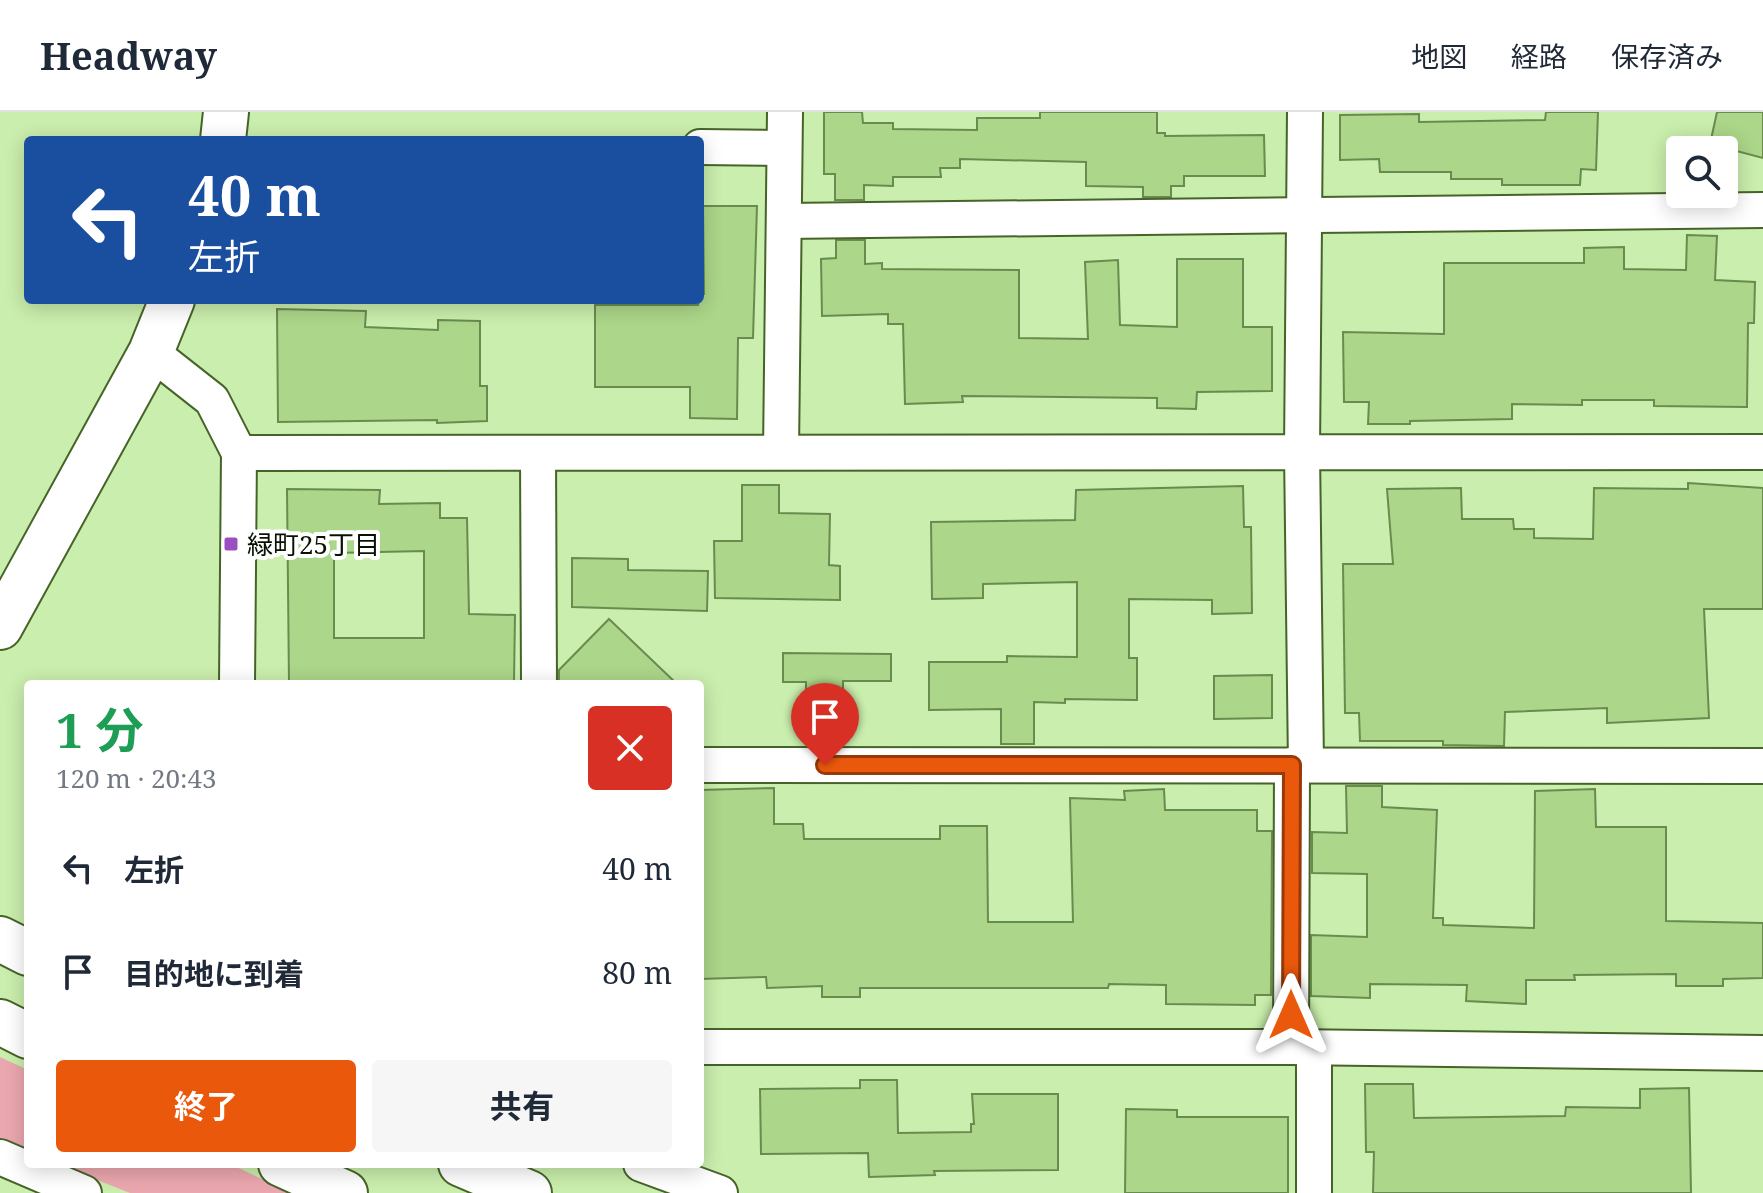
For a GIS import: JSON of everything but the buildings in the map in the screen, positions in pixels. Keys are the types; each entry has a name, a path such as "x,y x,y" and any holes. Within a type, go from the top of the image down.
{"main road":[{"path":"223,136 226,112"},
{"path":"0,627 151,352 170,304"},
{"path":"0,939 24,951"},
{"path":"0,1022 24,1034"},
{"path":"290,1168 345,1193"},
{"path":"470,1168 529,1193"}],"street":[{"path":"781,452 785,112"},
{"path":"1305,112 1299,765 1302,1047 1314,1193"},
{"path":"704,147 784,148"},
{"path":"784,221 1763,210"},
{"path":"151,352 212,400 239,453 237,680"},
{"path":"239,453 1763,452"},
{"path":"538,454 539,680"},
{"path":"704,765 1763,766"},
{"path":"704,1047 1302,1047 1763,1053"},
{"path":"0,1157 24,1167"},
{"path":"26,1168 84,1193"},
{"path":"652,1168 720,1193"}],"shaded area":[{"path":"0,1057 24,1068 24,1150 0,1141"},
{"path":"67,1168 239,1168 292,1193 130,1193"}],"place":[{"name":"緑町25丁目","path":"231,544"}],"route":[{"path":"825,765 1292,765 1291,1015"}]}
